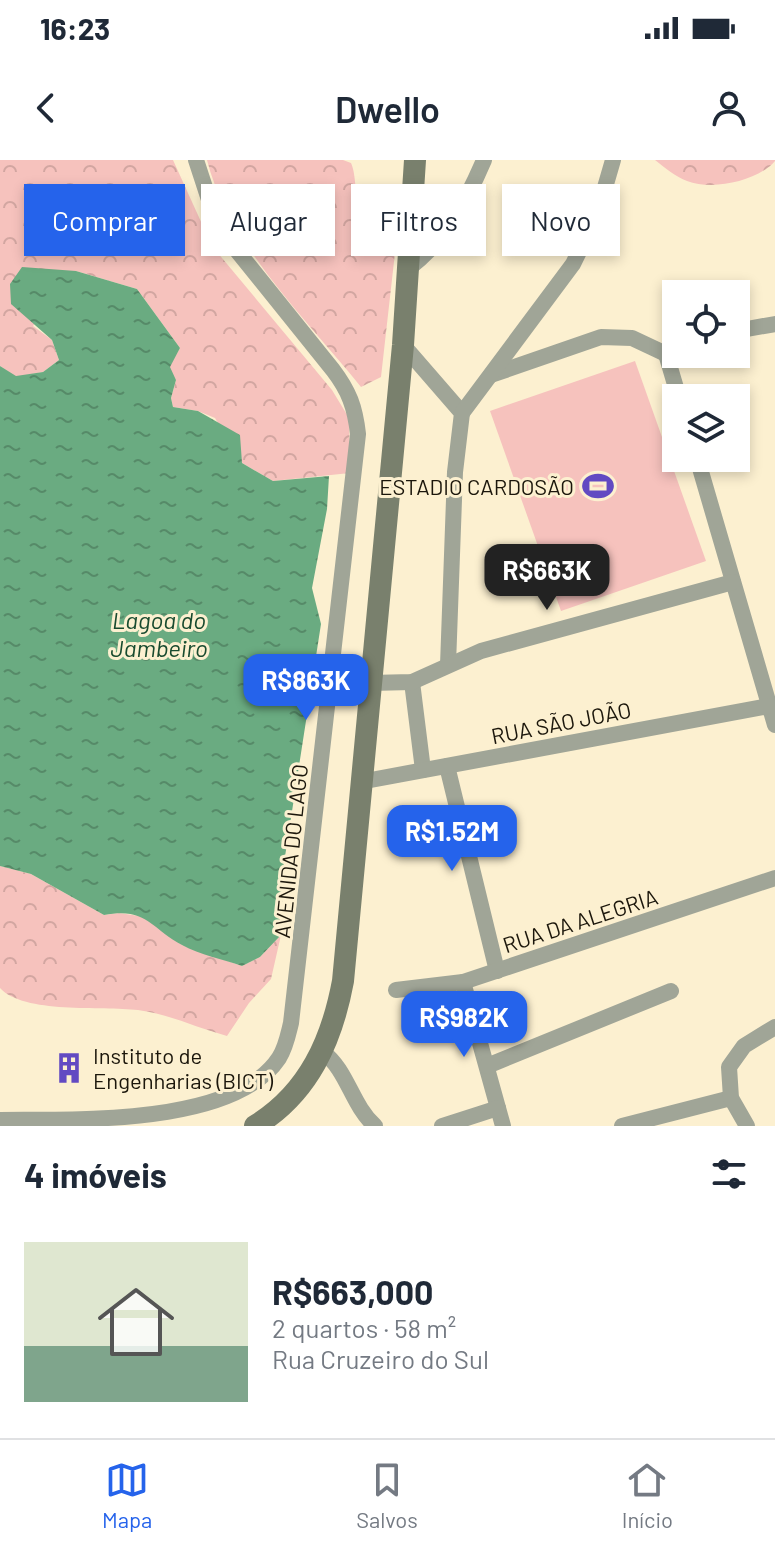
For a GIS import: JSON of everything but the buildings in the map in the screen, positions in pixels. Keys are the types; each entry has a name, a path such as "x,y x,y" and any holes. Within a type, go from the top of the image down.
{"main road":[{"path":"259,1124 299,1089 323,1052 335,1021 343,981 403,345 415,160"}],"street":[{"name":"AVENIDA DO LAGO","path":"0,1120 147,1118 208,1107 260,1081 279,1059 291,1023 357,422 349,390 234,247 213,212 196,160"},
{"path":"409,268 432,250 452,222 484,160"},
{"path":"448,665 455,472 462,413 573,264 597,215 613,160"},
{"path":"750,328 775,324"},
{"path":"490,375 601,337 632,338 662,349"},
{"path":"403,345 462,413"},
{"path":"701,472 775,725"},
{"path":"370,683 412,682 481,651 733,582"},
{"path":"412,682 423,770"},
{"name":"RUA SÃO JOÃO","path":"360,782 769,706"},
{"path":"447,766 497,971"},
{"name":"RUA DA ALEGRIA","path":"396,990 463,982 775,878"},
{"path":"463,982 503,1126"},
{"path":"487,1066 671,991"},
{"path":"747,1126 731,1098 728,1077 734,1057 775,1027"},
{"path":"323,1052 335,1061 362,1114 375,1126"},
{"path":"622,1126 731,1098"},
{"path":"442,1126 498,1108"}],"green space":[{"path":"0,160 173,160 184,184 24,184 24,256 185,256 185,186 201,222 201,256 220,256 332,390 349,418 350,473 273,481 242,463 215,418 198,411 173,407 171,398 176,380 169,367 180,348 137,289 76,271 33,326 52,340 59,360 43,372 16,377 0,366"},
{"path":"207,160 343,160 351,163 355,184 351,184 351,256 395,256 381,377 361,387 255,256 335,256 335,184 215,184"},
{"path":"655,160 775,161 747,179 709,185 683,179"},
{"name":"ESTADIO CARDOSÃO","path":"635,361 662,437 662,472 674,472 706,561 561,611 490,411"},
{"path":"0,866 31,874 104,915 119,913 146,917 182,945 242,966 260,957 281,935 271,979 249,1003 227,1036 149,1012 44,1005 11,996 0,988"}],"water":[{"name":"Lagoa do Jambeiro","path":"22,267 76,271 137,289 180,348 170,367 176,380 171,398 173,407 198,411 240,435 242,463 273,481 329,476 327,509 312,588 321,624 284,863 281,935 260,957 242,966 189,948 139,916 104,915 31,874 0,866 0,366 16,376 43,372 59,360 52,340 11,304 10,284"}],"place":[{"name":"ESTADIO CARDOSÃO","path":"598,486"},
{"name":"Instituto de Engenharias (BICT)","path":"69,1068"}]}
